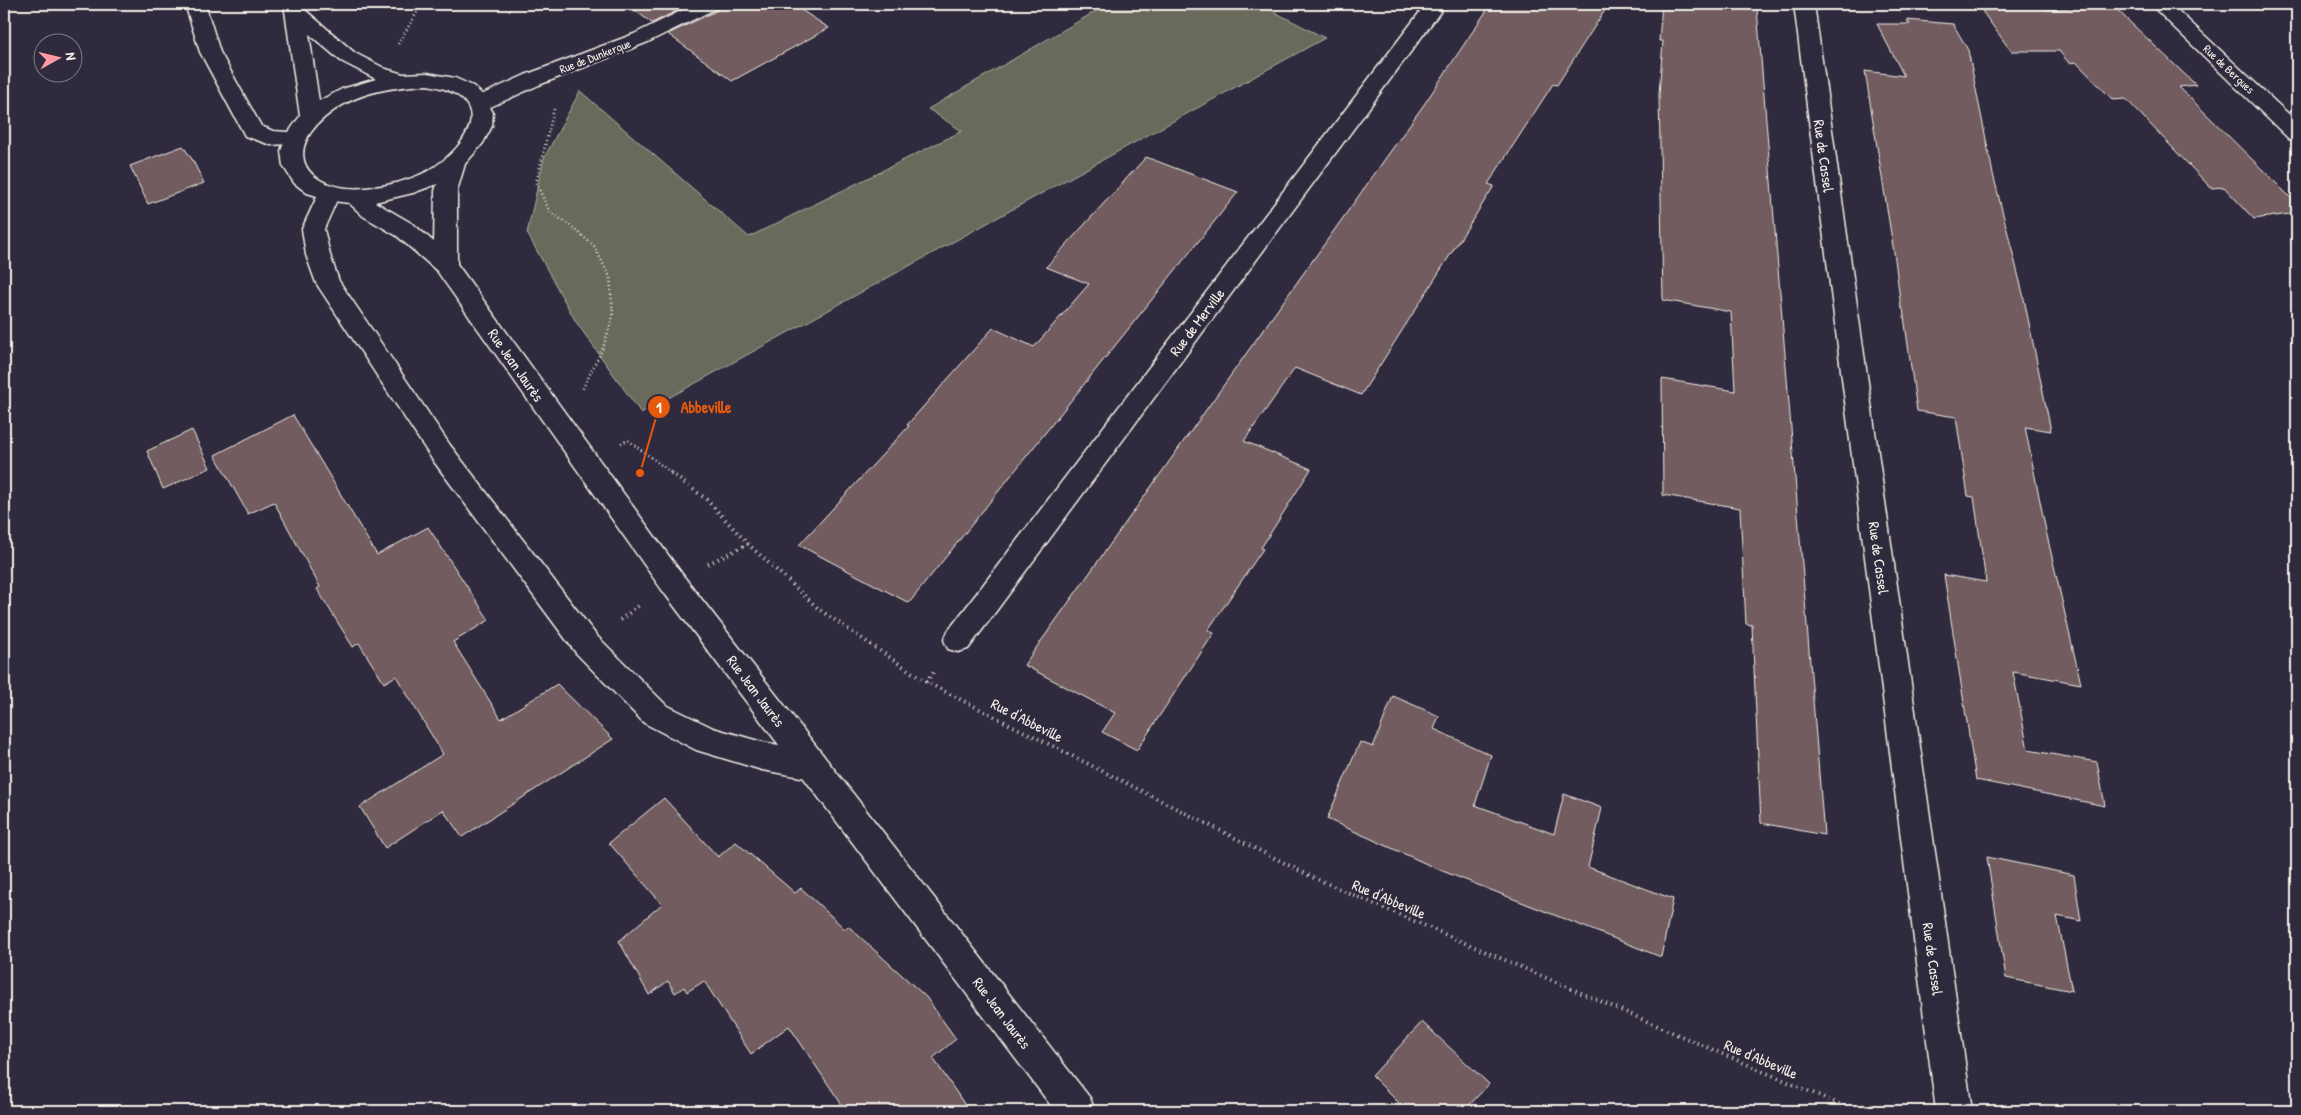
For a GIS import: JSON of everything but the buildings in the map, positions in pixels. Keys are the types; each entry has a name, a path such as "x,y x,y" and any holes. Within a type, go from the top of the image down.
{"street":[{"path":"195,4 210,52 254,131 271,138 295,138"},
{"name":"Rue de Dunkerque","path":"479,104 532,80 641,38 710,4"},
{"name":"Rue de Merville","path":"958,640 1436,4"},
{"name":"Rue de Cassel","path":"1804,4 1954,1111"},
{"name":"Rue de Bergues","path":"2160,4 2297,134"},
{"path":"294,8 311,117"},
{"path":"294,8 348,57 379,73 400,80"},
{"path":"427,79 450,83 468,92 479,104 483,118 480,133 470,148 455,163 434,176 408,187 381,194 342,194 312,186 299,177 293,166 291,152 295,138 311,117 343,96 380,83 427,79"},
{"path":"445,264 446,191 455,163"},
{"path":"342,194 313,229 318,255 328,283 441,452 586,644 655,714 707,740 762,756 812,766"},
{"name":"Rue Jean Jaurès","path":"342,194 405,230 445,264 672,582 1076,1111"}],"path":[{"path":"532,80 557,98 536,183 550,212 571,226 594,246 610,277 613,316 603,348 584,388 554,418"},
{"name":"Rue d'Abbeville","path":"583,458 628,440 706,499 748,544 820,610 926,682 1312,877 1855,1111"}],"green space":[{"path":"1108,4 1259,4 1325,38 641,413 576,322 527,233 544,158 580,91 749,237 962,131 928,109"}],"place":[{"name":"Abbeville","path":"640,473"}]}
